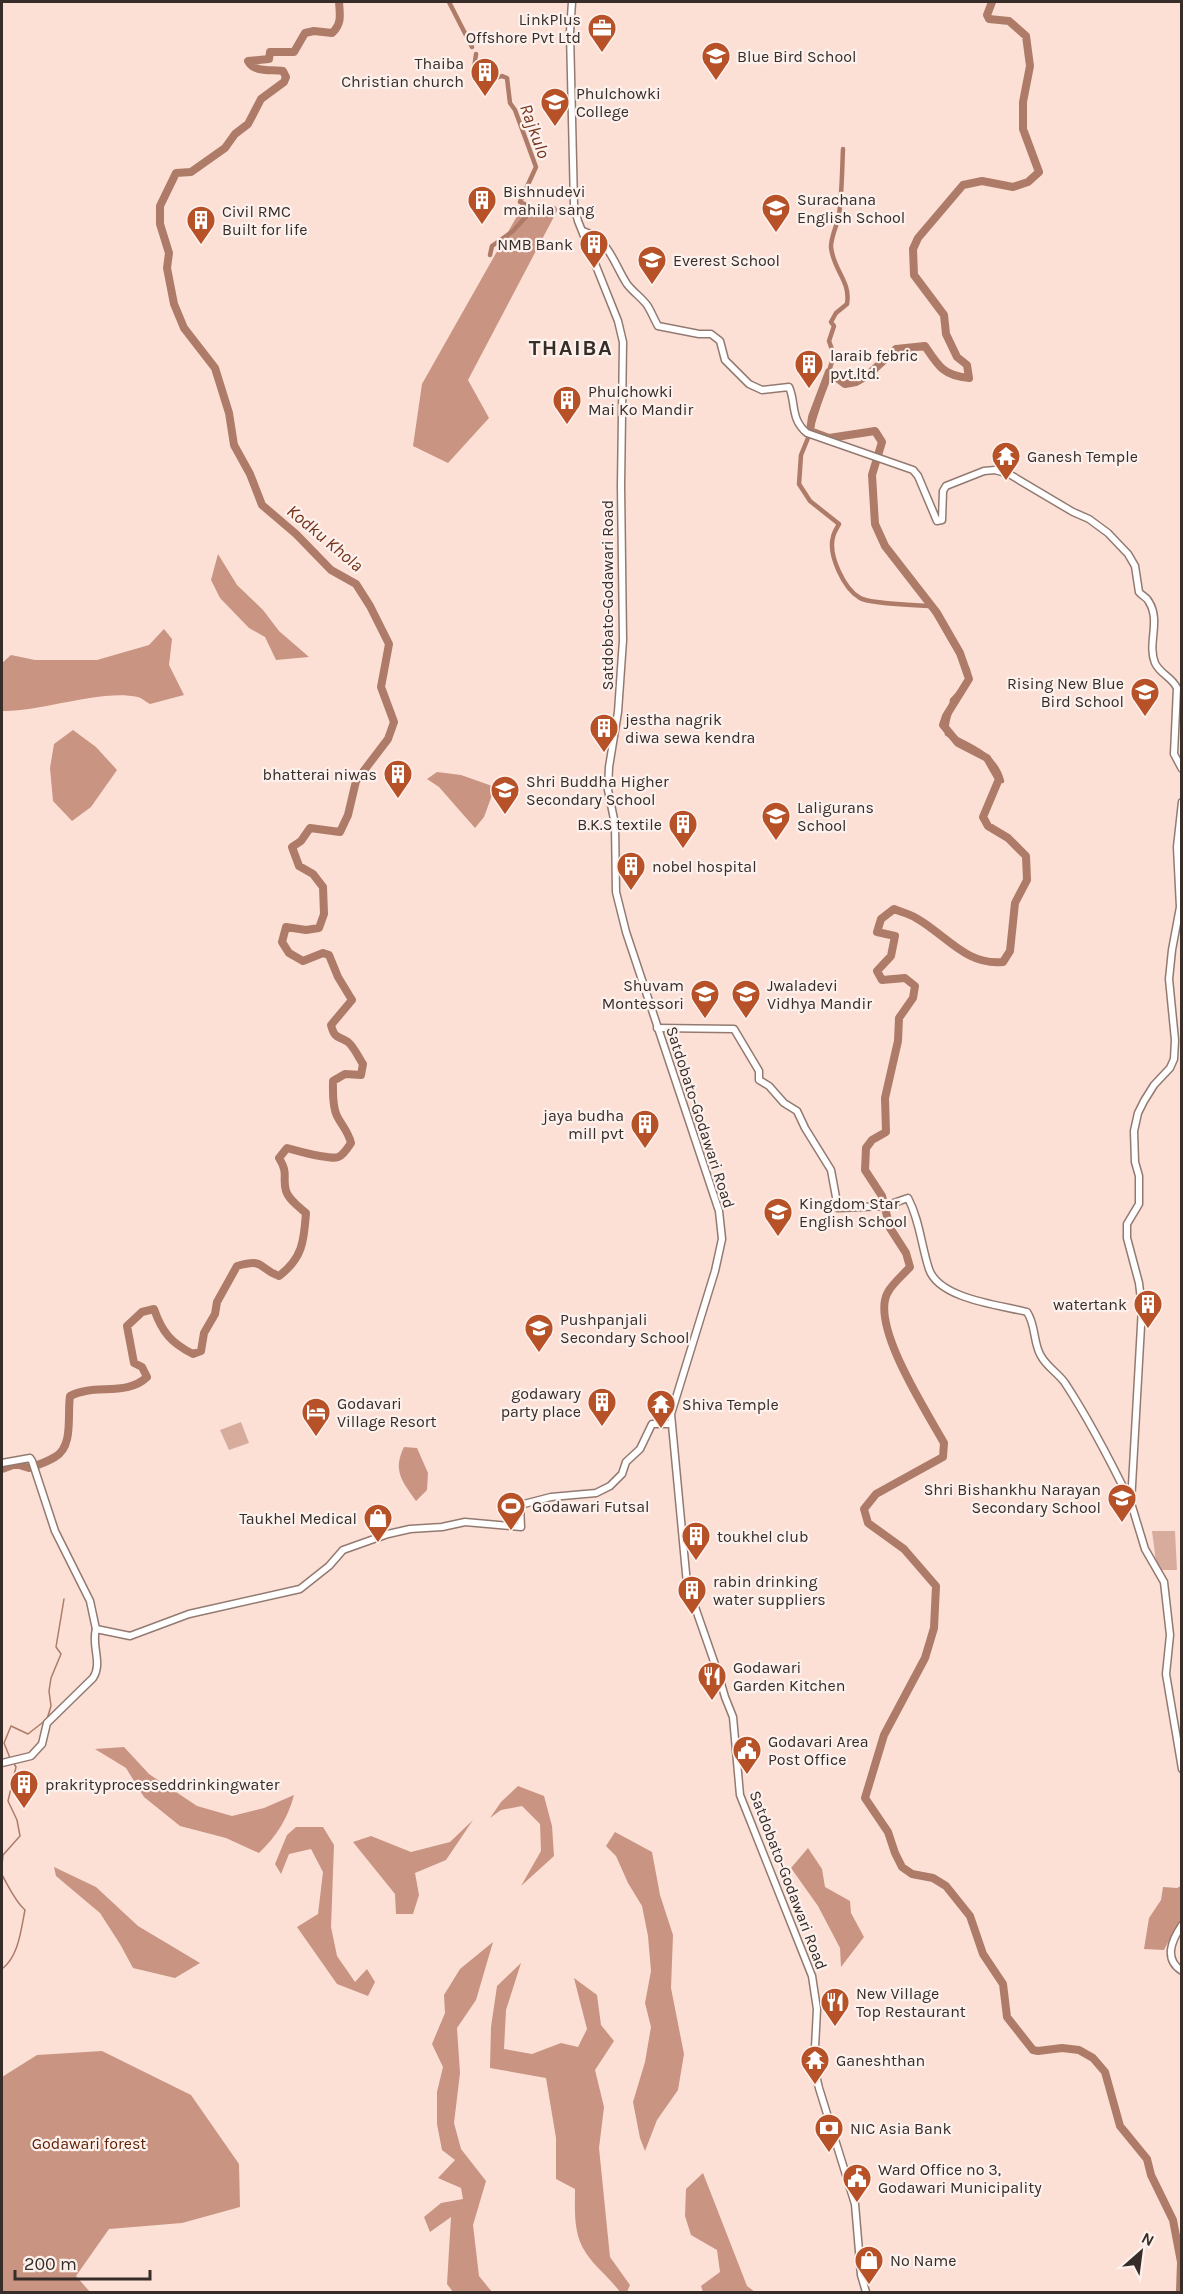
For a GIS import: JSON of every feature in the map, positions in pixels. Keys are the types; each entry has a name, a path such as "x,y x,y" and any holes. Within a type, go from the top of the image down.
{"street":[{"name":"Satdobato-Godawari Road","path":"572,2 570,32 574,204 622,336 623,640 618,718 609,767 608,790 615,825 618,903 657,1028 710,1182 722,1228 720,1254 673,1406 671,1424 687,1584 724,1697 733,1717 740,1795 812,1976 817,2009 814,2067 855,2204 861,2275 866,2292"},
{"path":"582,231 590,233 612,254 627,284 647,305 658,326 664,329 716,336 720,341 724,360 749,384 762,390 774,391 785,387 791,389 795,415 807,433 909,468 918,476 937,521 942,520 943,491 946,486 984,471 995,470 1009,474 1089,519 1119,543 1135,566 1139,592 1149,601 1154,615 1155,663 1162,674 1173,681 1177,688 1174,754 1182,769"},
{"path":"1131,1503 1142,1308 1139,1283 1127,1238 1127,1224 1138,1203 1139,1176 1135,1162 1134,1131 1138,1113 1154,1085 1170,1068 1174,1059 1175,1040 1169,979 1180,907 1177,847 1182,802"},
{"path":"657,1028 734,1029 759,1071 759,1080 770,1086 784,1103 797,1111 831,1170 838,1208 885,1206 908,1198 920,1224 930,1270 943,1288 958,1296 1027,1312 1032,1319 1039,1353 1047,1365 1061,1376 1089,1419 1131,1503 1145,1549 1164,1582 1170,1635 1166,1674 1182,1769"},
{"path":"96,1629 130,1636 189,1614 300,1589 329,1566 343,1550 387,1534 465,1522 520,1527 520,1505 551,1497 596,1493 610,1486 622,1474 626,1462 640,1449 652,1424 671,1424"},
{"path":"2,1463 30,1458 32,1461 55,1532 90,1601 96,1629 93,1639 98,1662 97,1672 47,1723 42,1744 31,1756 8,1762"},
{"path":"1182,1925 1170,1948 1173,1962 1182,1971"}],"shaded area":[{"path":"241,1422 249,1443 229,1450 220,1430"},
{"path":"1152,1531 1175,1531 1177,1570 1157,1570"}],"green space":[{"path":"555,206 558,209 468,380 489,418 448,463 413,446 422,384 521,209"},
{"path":"218,554 237,585 263,610 279,631 309,657 276,660 265,637 249,628 220,598 211,580"},
{"path":"164,629 172,639 169,665 184,695 150,704 138,697 123,695 2,711 2,663 11,655 35,660 97,660 149,645"},
{"path":"73,730 96,747 117,770 91,807 72,821 53,801 50,768 54,744"},
{"path":"437,772 461,775 495,787 484,817 475,828 439,787 427,779"},
{"path":"404,1447 417,1448 428,1473 427,1490 416,1501 403,1482 399,1470"},
{"path":"124,1747 149,1774 197,1806 232,1816 264,1808 294,1795 281,1827 259,1853 226,1838 180,1826 144,1797 126,1768 95,1749"},
{"path":"518,1786 544,1796 552,1826 554,1856 521,1886 541,1851 540,1824 522,1806 501,1810 490,1818 501,1802"},
{"path":"473,1820 446,1860 415,1873 419,1895 413,1914 396,1914 395,1894 353,1842 371,1836 411,1852 450,1842"},
{"path":"296,1827 323,1827 334,1845 331,1927 337,1956 355,1982 367,1969 375,1982 368,1996 337,1984 297,1927 318,1914 323,1872 311,1849 289,1854 281,1874 275,1864 287,1835"},
{"path":"615,1832 652,1852 660,1895 673,1935 671,1988 684,2054 678,2090 657,2120 645,2151 633,2102 645,2062 651,2027 645,2003 651,1971 648,1936 642,1906 628,1883 616,1856 606,1846"},
{"path":"808,1848 822,1869 825,1887 850,1901 851,1913 864,1937 841,1967 840,1948 818,1906 791,1868"},
{"path":"54,1867 96,1887 138,1926 200,1963 175,1978 133,1968 100,1913 56,1876"},
{"path":"1181,1886 1181,1922 1164,1950 1144,1949 1149,1918 1161,1900 1163,1887"},
{"path":"493,1942 476,2000 457,2028 460,2073 454,2123 461,2149 486,2181 473,2225 479,2276 492,2292 453,2292 447,2284 451,2217 430,2232 424,2217 441,2203 463,2199 461,2188 438,2178 455,2160 442,2150 437,2124 437,2092 443,2067 432,2044 445,2013 444,1995 460,1969"},
{"path":"521,1963 506,2010 504,2049 532,2054 561,2043 578,2047 587,2029 574,1978 597,1995 601,2025 614,2041 595,2070 604,2107 599,2148 610,2257 630,2285 627,2292 620,2292 586,2253 577,2230 575,2189 556,2179 556,2138 546,2078 490,2068 491,2027 497,1986"},
{"name":"Godawari forest","path":"102,2051 191,2095 239,2164 240,2207 182,2223 109,2229 76,2276 90,2292 2,2292 2,2077 37,2055"},
{"path":"703,2173 747,2286 755,2292 703,2292 701,2286 720,2272 717,2250 691,2235 685,2216 686,2189"}],"waterway":[{"name":"Kodku Khola","path":"2,1469 16,1464 29,1468 61,1452 67,1438 70,1396 89,1390 129,1387 147,1377 142,1367 134,1363 127,1326 142,1312 154,1309 160,1324 173,1341 193,1354 201,1351 204,1333 215,1314 217,1302 237,1266 253,1263 279,1276 293,1262 301,1248 306,1213 287,1194 285,1172 279,1158 287,1148 331,1158 338,1157 351,1143 335,1112 333,1081 345,1074 361,1075 363,1064 350,1044 336,1035 331,1025 352,1000 338,977 329,955 323,953 303,961 289,953 282,942 286,927 306,930 319,928 324,914 323,887 313,874 299,866 292,847 301,841 310,828 340,832 348,815 356,781 388,739 394,722 381,687 389,644 356,584 331,570 296,534 262,505 250,474 234,445 229,413 215,368 184,328 174,304 167,268 169,253 160,224 160,206 176,173 191,172 225,148 235,134 248,124 261,99 284,82 286,77 283,71 259,69 248,61 269,59 270,52 294,52 305,33 314,31 332,33 339,23 339,2"},
{"name":"Rajkulo","path":"449,2 472,47"},
{"path":"992,2 987,15 989,19 1009,21 1026,36 1030,66 1023,102 1023,129 1039,172 1028,182 1013,187 982,181 963,185 918,238 913,249 914,275 944,315 946,334 957,357 967,365 969,378 948,373 934,360 925,346 896,349 868,375 856,382 845,384 829,372 812,417 810,431 829,438 875,431 882,442 872,475 875,524 885,546 937,613 960,653 969,679 946,716 943,725 958,743 987,758 999,779 983,817 988,826 1008,838 1026,856 1027,880 1015,903 1010,951 1003,962 990,962 967,954 916,918 894,909 881,919 877,932 895,936 891,956 877,971 882,980 905,978 915,986 913,998 899,1018 898,1041 885,1098 886,1132 872,1140 866,1148 865,1170 882,1196 890,1228 906,1253 910,1267 888,1292 884,1306 886,1325 902,1368 944,1443 943,1457 876,1494 864,1509 868,1523 904,1549 936,1586 934,1628 925,1658 884,1735 865,1798 888,1832 902,1867 912,1874 933,1878 946,1886 970,1916 983,1954 1003,1984 1007,2017 1033,2050 1062,2048 1079,2050 1093,2058 1105,2072 1120,2126 1147,2159 1151,2175 1173,2220 1181,2262 1180,2292"},
{"name":"Rajkulo","path":"476,54 474,69 481,75 490,79 502,76 507,78 510,103 515,110 536,167 520,202 529,206 531,211 513,231 492,246 490,255"},
{"path":"811,429 834,355 829,341 834,326 831,322 836,313 847,304 848,296 831,247 839,215 843,149"},
{"path":"808,438 801,455 799,484 810,501 839,524 833,535 832,544 835,562 843,579 854,594 865,600 931,606 968,670 968,683 952,700 947,734 988,757 999,772 1002,781"},
{"path":"10,1758 4,1743 11,1726 28,1734 47,1719 51,1706 49,1691 51,1678 61,1654 56,1647 64,1599"},
{"path":"2,1865 3,1855 20,1836 17,1820 8,1801 16,1767 13,1762"},
{"path":"2,1875 25,1910 16,1950 8,1964 2,1969"}],"place":[{"name":"LinkPlus Offshore Pvt Ltd","path":"602,54"},
{"name":"Blue Bird School","path":"716,82"},
{"name":"Thaiba Christian church","path":"485,98"},
{"name":"Phulchowki College","path":"555,128"},
{"name":"Bishnudevi mahila sang","path":"482,226"},
{"name":"Surachana English School","path":"776,234"},
{"name":"Civil RMC Built for life","path":"201,246"},
{"name":"NMB Bank","path":"594,270"},
{"name":"Everest School","path":"652,286"},
{"name":"laraib febric pvt.ltd.","path":"809,390"},
{"name":"Phulchowki Mai Ko Mandir","path":"567,426"},
{"name":"Ganesh Temple","path":"1006,482"},
{"name":"Rising New Blue Bird School","path":"1145,718"},
{"name":"jestha nagrik diwa sewa kendra","path":"604,754"},
{"name":"bhatterai niwas","path":"398,800"},
{"name":"Shri Buddha Higher Secondary School","path":"505,816"},
{"name":"Laligurans School","path":"776,842"},
{"name":"B.K.S textile","path":"683,850"},
{"name":"nobel hospital","path":"631,892"},
{"name":"Shuvam Montessori","path":"705,1020"},
{"name":"Jwaladevi Vidhya Mandir","path":"746,1020"},
{"name":"jaya budha mill pvt","path":"645,1150"},
{"name":"Kingdom Star English School","path":"778,1238"},
{"name":"watertank","path":"1148,1330"},
{"name":"Pushpanjali Secondary School","path":"539,1354"},
{"name":"godawary party place","path":"602,1428"},
{"name":"Shiva Temple","path":"661,1430"},
{"name":"Godavari Village Resort","path":"316,1438"},
{"name":"Shri Bishankhu Narayan Secondary School","path":"1122,1524"},
{"name":"Godawari Futsal","path":"511,1532"},
{"name":"Taukhel Medical","path":"378,1544"},
{"name":"toukhel club","path":"696,1562"},
{"name":"rabin drinking water suppliers","path":"692,1616"},
{"name":"Godawari Garden Kitchen","path":"712,1702"},
{"name":"Godavari Area Post Office","path":"747,1776"},
{"name":"prakrityprocesseddrinkingwater","path":"24,1810"},
{"name":"New Village Top Restaurant","path":"835,2028"},
{"name":"Ganeshthan","path":"815,2086"},
{"name":"NIC Asia Bank","path":"829,2154"},
{"name":"Ward Office no 3, Godawari Municipality","path":"857,2204"},
{"name":"No Name","path":"869,2286"}],"district":[{"name":"THAIBA","path":"571,347"}]}
